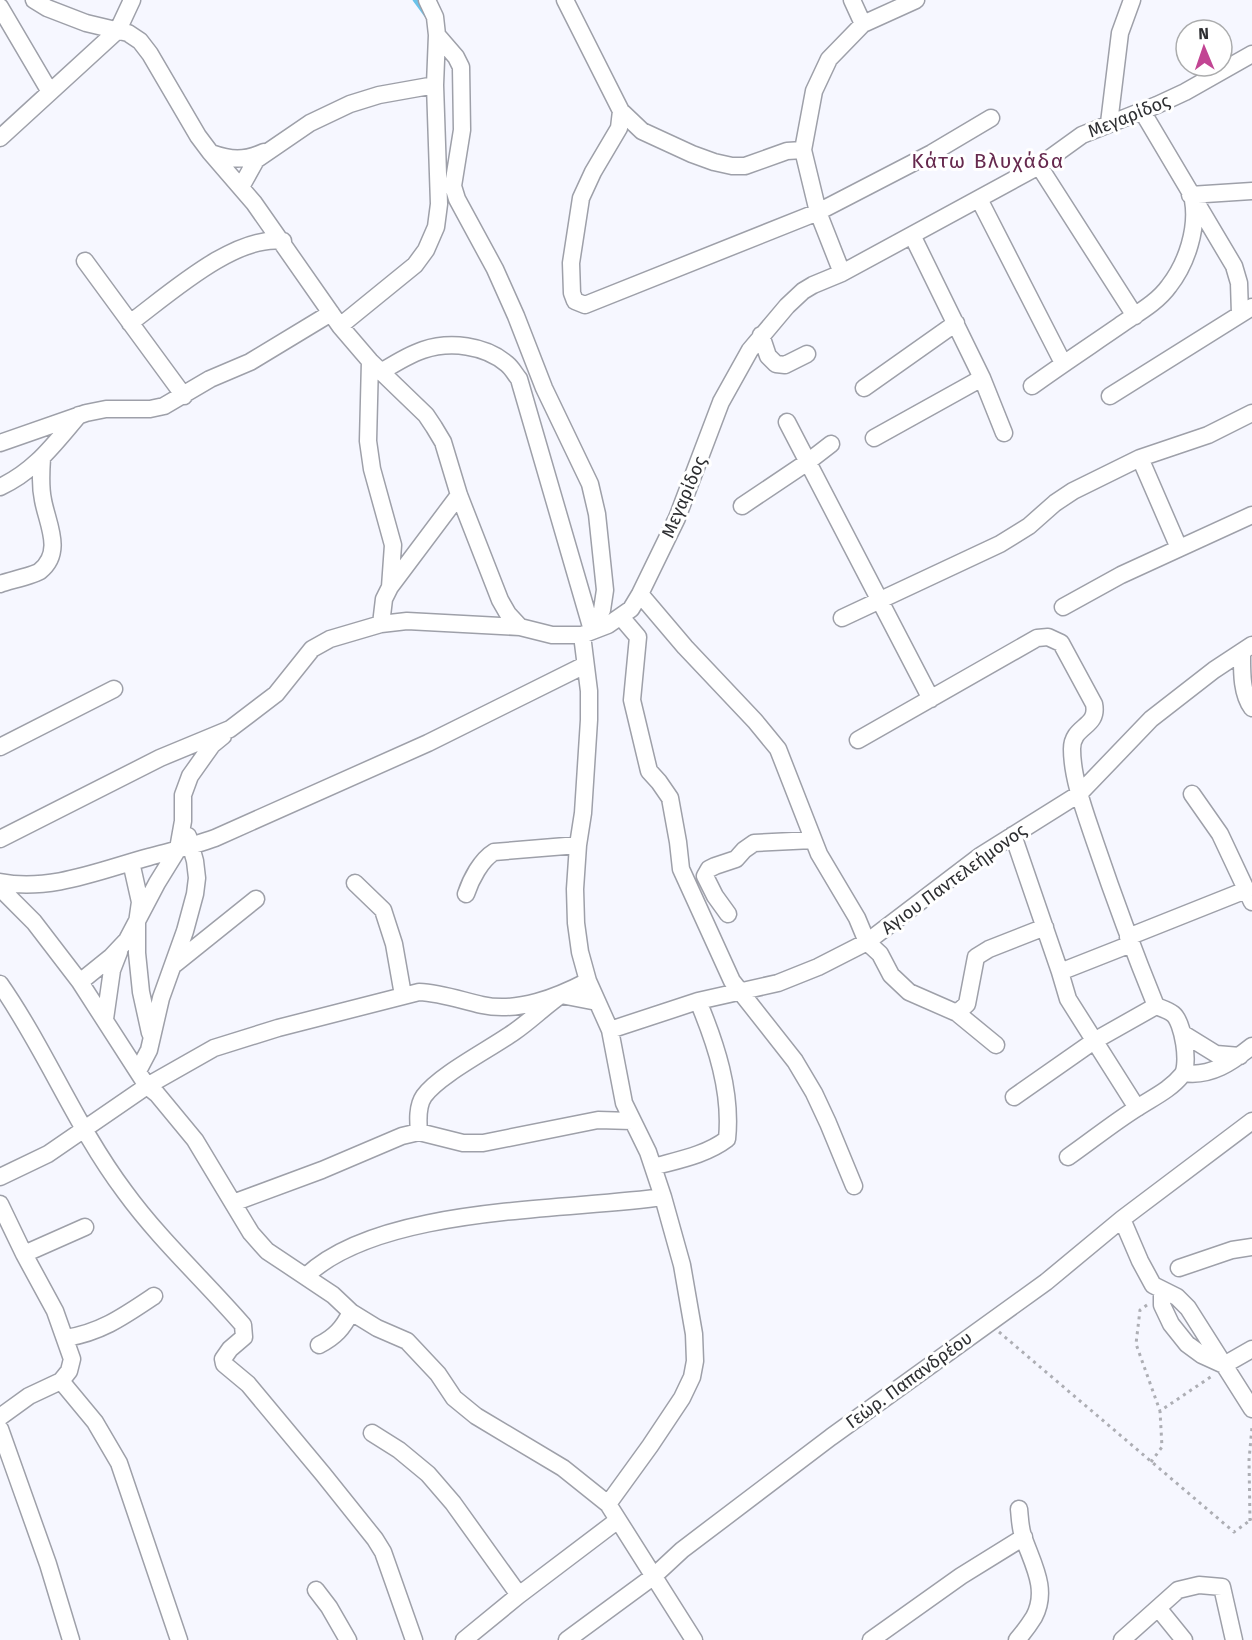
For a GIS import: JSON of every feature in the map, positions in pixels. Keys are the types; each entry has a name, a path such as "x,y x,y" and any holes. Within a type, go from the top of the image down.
{"street":[{"path":"34,0 47,8 86,23 128,33 140,41 150,54 185,117 210,152 283,241 336,319 376,367 426,415 434,427 443,442 459,495 500,600 508,614 520,627"},
{"path":"0,138 118,30 132,0"},
{"path":"0,443 80,414 105,409 150,409 164,406 210,379 336,319 415,265 426,250 436,227 439,204 435,85 437,35 435,17 427,0"},
{"path":"565,0 621,111 642,130 666,143 714,162 732,166 745,166 776,154 803,150"},
{"path":"852,0 863,24"},
{"path":"842,273 818,212 803,150 814,91 829,59 863,24 916,0"},
{"path":"1109,123 1120,33 1132,0"},
{"path":"0,7 50,92"},
{"path":"437,35 456,57 461,67 462,130 453,186 457,199 495,269 544,388 590,484 597,514 605,590 602,610 587,632"},
{"name":"Μεγαρίδος","path":"230,729 276,694 312,649 330,639 381,624 435,621 520,627 552,635 587,632 608,625 621,617 631,609 640,594 677,518 722,402 738,369 761,335 802,291 842,273 1039,166 1082,135 1185,92 1252,54"},
{"path":"210,152 238,160 250,158 310,123 350,104 379,95 435,85"},
{"path":"621,111 619,128 593,172 581,198 571,263 572,293 575,301 585,305 818,212 932,153 991,118"},
{"path":"1110,396 1246,311 1234,266 1142,111"},
{"path":"241,187 256,160 267,150"},
{"path":"1039,166 1135,316"},
{"path":"1192,197 1252,191"},
{"path":"1032,386 1135,316 1169,286 1183,262 1193,232 1196,215 1192,197"},
{"path":"979,199 1063,363"},
{"path":"912,235 982,378 1004,433"},
{"path":"130,322 230,251 261,241 283,241"},
{"path":"85,261 184,396"},
{"path":"864,388 956,323"},
{"path":"761,335 768,356 776,364 785,365 807,354"},
{"path":"376,367 398,362 425,349 453,345 475,348 509,365 519,379 587,632 585,665 589,691 589,720 583,813 574,889 580,952 588,981 610,1030 624,1103 653,1167 663,1197 689,1300 695,1361 692,1377 677,1405 608,1504"},
{"path":"376,367 368,441 375,480 393,545 390,587"},
{"path":"874,438 982,378"},
{"path":"842,618 1000,544 1073,491 1140,458 1208,435 1252,413"},
{"path":"0,487 25,474 80,414"},
{"path":"787,422 931,699"},
{"path":"742,506 809,462 831,444"},
{"path":"0,584 39,572 50,556 53,536 43,502 42,458"},
{"path":"1140,458 1179,548"},
{"path":"381,624 384,599 390,587 459,495"},
{"path":"1063,607 1121,575 1252,515"},
{"path":"640,594 685,647 755,721 778,750 819,854 857,918 867,942 880,954 891,975 909,992 957,1013 996,1045"},
{"path":"621,617 638,637 632,700 649,771 669,798 681,869 726,969 795,1062 814,1093 854,1186"},
{"path":"858,740 1037,638 1048,637 1061,643 1094,704 1096,712 1094,719 1074,737 1072,749 1079,794 1130,940 1156,1006 1172,1013 1178,1020 1185,1059 1184,1073 1170,1087 1068,1157"},
{"path":"1247,649 1245,686 1247,701 1252,708"},
{"name":"Αγιου Παντελεήμονος","path":"610,1030 698,1001 778,983 818,967 867,942 980,856 1079,794 1151,719 1214,669 1247,649"},
{"path":"0,882 19,885 79,878 185,848 312,796 428,743 585,665"},
{"path":"0,747 114,689"},
{"path":"138,1071 149,1050 161,998 185,931 195,894 197,878 185,848 183,795 190,776 212,745 230,729"},
{"path":"0,839 160,758 230,729"},
{"path":"1060,972 1248,888 1220,834 1192,794"},
{"path":"1013,835 1068,999 1137,1108"},
{"path":"728,914 707,882 705,876 709,869 736,859 754,843 813,840"},
{"path":"466,894 470,882 489,855 494,852 578,845"},
{"path":"80,982 127,940 157,883 185,848"},
{"path":"131,862 140,902 137,923 141,992 151,1039"},
{"path":"355,883 383,910 394,944 403,995"},
{"path":"0,888 34,922 80,982 147,1086 157,1094 195,1140 251,1233 267,1251 333,1295 351,1312 377,1328 407,1341 438,1374 454,1398 476,1416 563,1468 608,1504 694,1640"},
{"path":"172,966 256,899"},
{"path":"957,1013 967,1004 976,957 988,949 1045,927"},
{"path":"105,1019 112,970 120,948"},
{"path":"419,1132 417,1120 423,1097 433,1086 516,1031 561,995 588,981"},
{"path":"0,984 22,1016 84,1129 130,1199 172,1249 243,1325 244,1337 230,1349 223,1359 224,1364 248,1384 375,1539 383,1552 414,1640"},
{"path":"0,1177 48,1154 147,1086 214,1048 278,1028 419,992 434,993 484,1006 508,1006 561,995 597,1002"},
{"path":"653,1167 696,1155 727,1139 729,1120 721,1068 713,1036 698,1001"},
{"path":"1014,1097 1094,1041 1156,1006"},
{"path":"1182,1033 1216,1053 1246,1051"},
{"path":"1184,1073 1197,1075 1211,1072 1246,1051"},
{"path":"233,1203 322,1170 402,1136 419,1132 463,1143 483,1143 598,1120 632,1121"},
{"name":"Γεώρ. Παπανδρέου","path":"567,1640 654,1576 682,1550 831,1437 1046,1282 1122,1219 1252,1121"},
{"path":"306,1276 321,1261 356,1244 421,1226 482,1215 663,1197"},
{"path":"0,1204 55,1311 72,1359 69,1371 61,1381 29,1396 0,1417"},
{"path":"1122,1219 1153,1285 1177,1297 1188,1308 1252,1409"},
{"path":"24,1254 85,1227"},
{"path":"1179,1268 1232,1250 1252,1247"},
{"path":"66,1338 97,1331 120,1319 154,1296"},
{"path":"319,1345 335,1337 346,1324 351,1312"},
{"path":"1224,1365 1252,1349"},
{"path":"61,1381 95,1422 119,1463 179,1640"},
{"path":"0,1429 38,1534 71,1640"},
{"path":"372,1433 399,1450 428,1474 453,1503 519,1595"},
{"path":"1017,1640 1034,1616 1040,1598 1040,1585 1024,1538 1019,1509"},
{"path":"464,1640 618,1520"},
{"path":"871,1640 960,1576 1024,1538"},
{"path":"1122,1640 1178,1590 1199,1585 1222,1587 1234,1640"},
{"path":"316,1590 329,1606 348,1640"},
{"path":"1158,1608 1184,1640"}],"path":[{"path":"1151,1462 1162,1448 1160,1411 1136,1344 1140,1310 1162,1290"},
{"path":"988,1323 1234,1532 1251,1520 1249,1460 1252,1427"},
{"path":"1160,1411 1206,1382 1224,1365"}],"waterway":[{"path":"415,0 426,15"}],"district":[{"name":"Κάτω Βλυχάδα","path":"988,161"}]}
